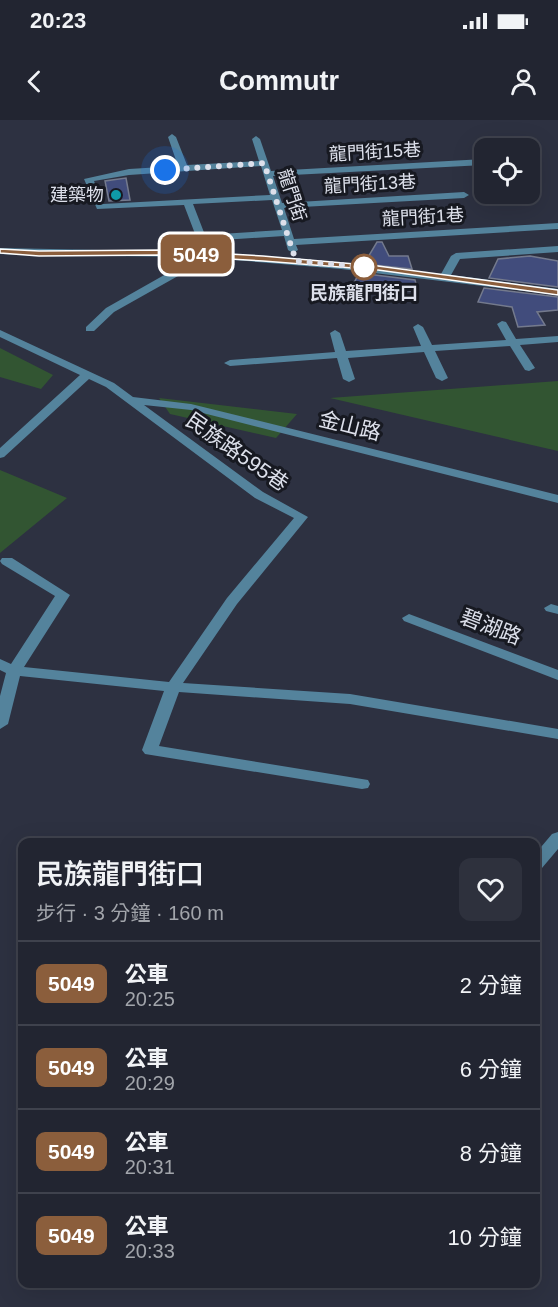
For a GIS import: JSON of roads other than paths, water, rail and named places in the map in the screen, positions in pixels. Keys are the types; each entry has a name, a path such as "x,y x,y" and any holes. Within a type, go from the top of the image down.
{"street":[{"path":"172,136 183,168 264,163"},
{"name":"龍門街","path":"256,139 296,261"},
{"name":"龍門街15巷","path":"268,174 474,163"},
{"name":"龍門街13巷","path":"183,168 129,172 89,179 100,207 464,195"},
{"path":"188,203 208,255"},
{"name":"龍門街1巷","path":"202,238 289,237 558,226"},
{"path":"445,277 456,256 558,249"},
{"path":"0,251 39,254 160,253 296,261 378,268 558,292"},
{"path":"90,329 110,310 208,255"},
{"path":"502,324 529,368"},
{"path":"418,327 442,378"},
{"name":"民族路595巷","path":"0,333 110,385 259,495 302,517 232,601 173,687 150,750 362,784"},
{"path":"335,333 349,379"},
{"path":"230,363 558,339"},
{"path":"0,454 88,374"},
{"name":"金山路","path":"130,400 190,407 558,498"},
{"path":"0,724 14,671 63,595 7,561"},
{"name":"碧湖路","path":"409,618 558,675"},
{"path":"0,664 14,671 173,687 351,699 558,734"},
{"path":"540,859 558,838"}],"place":[{"name":"建築物","path":"116,195"},
{"name":"民族龍門街口","path":"364,267"}]}
